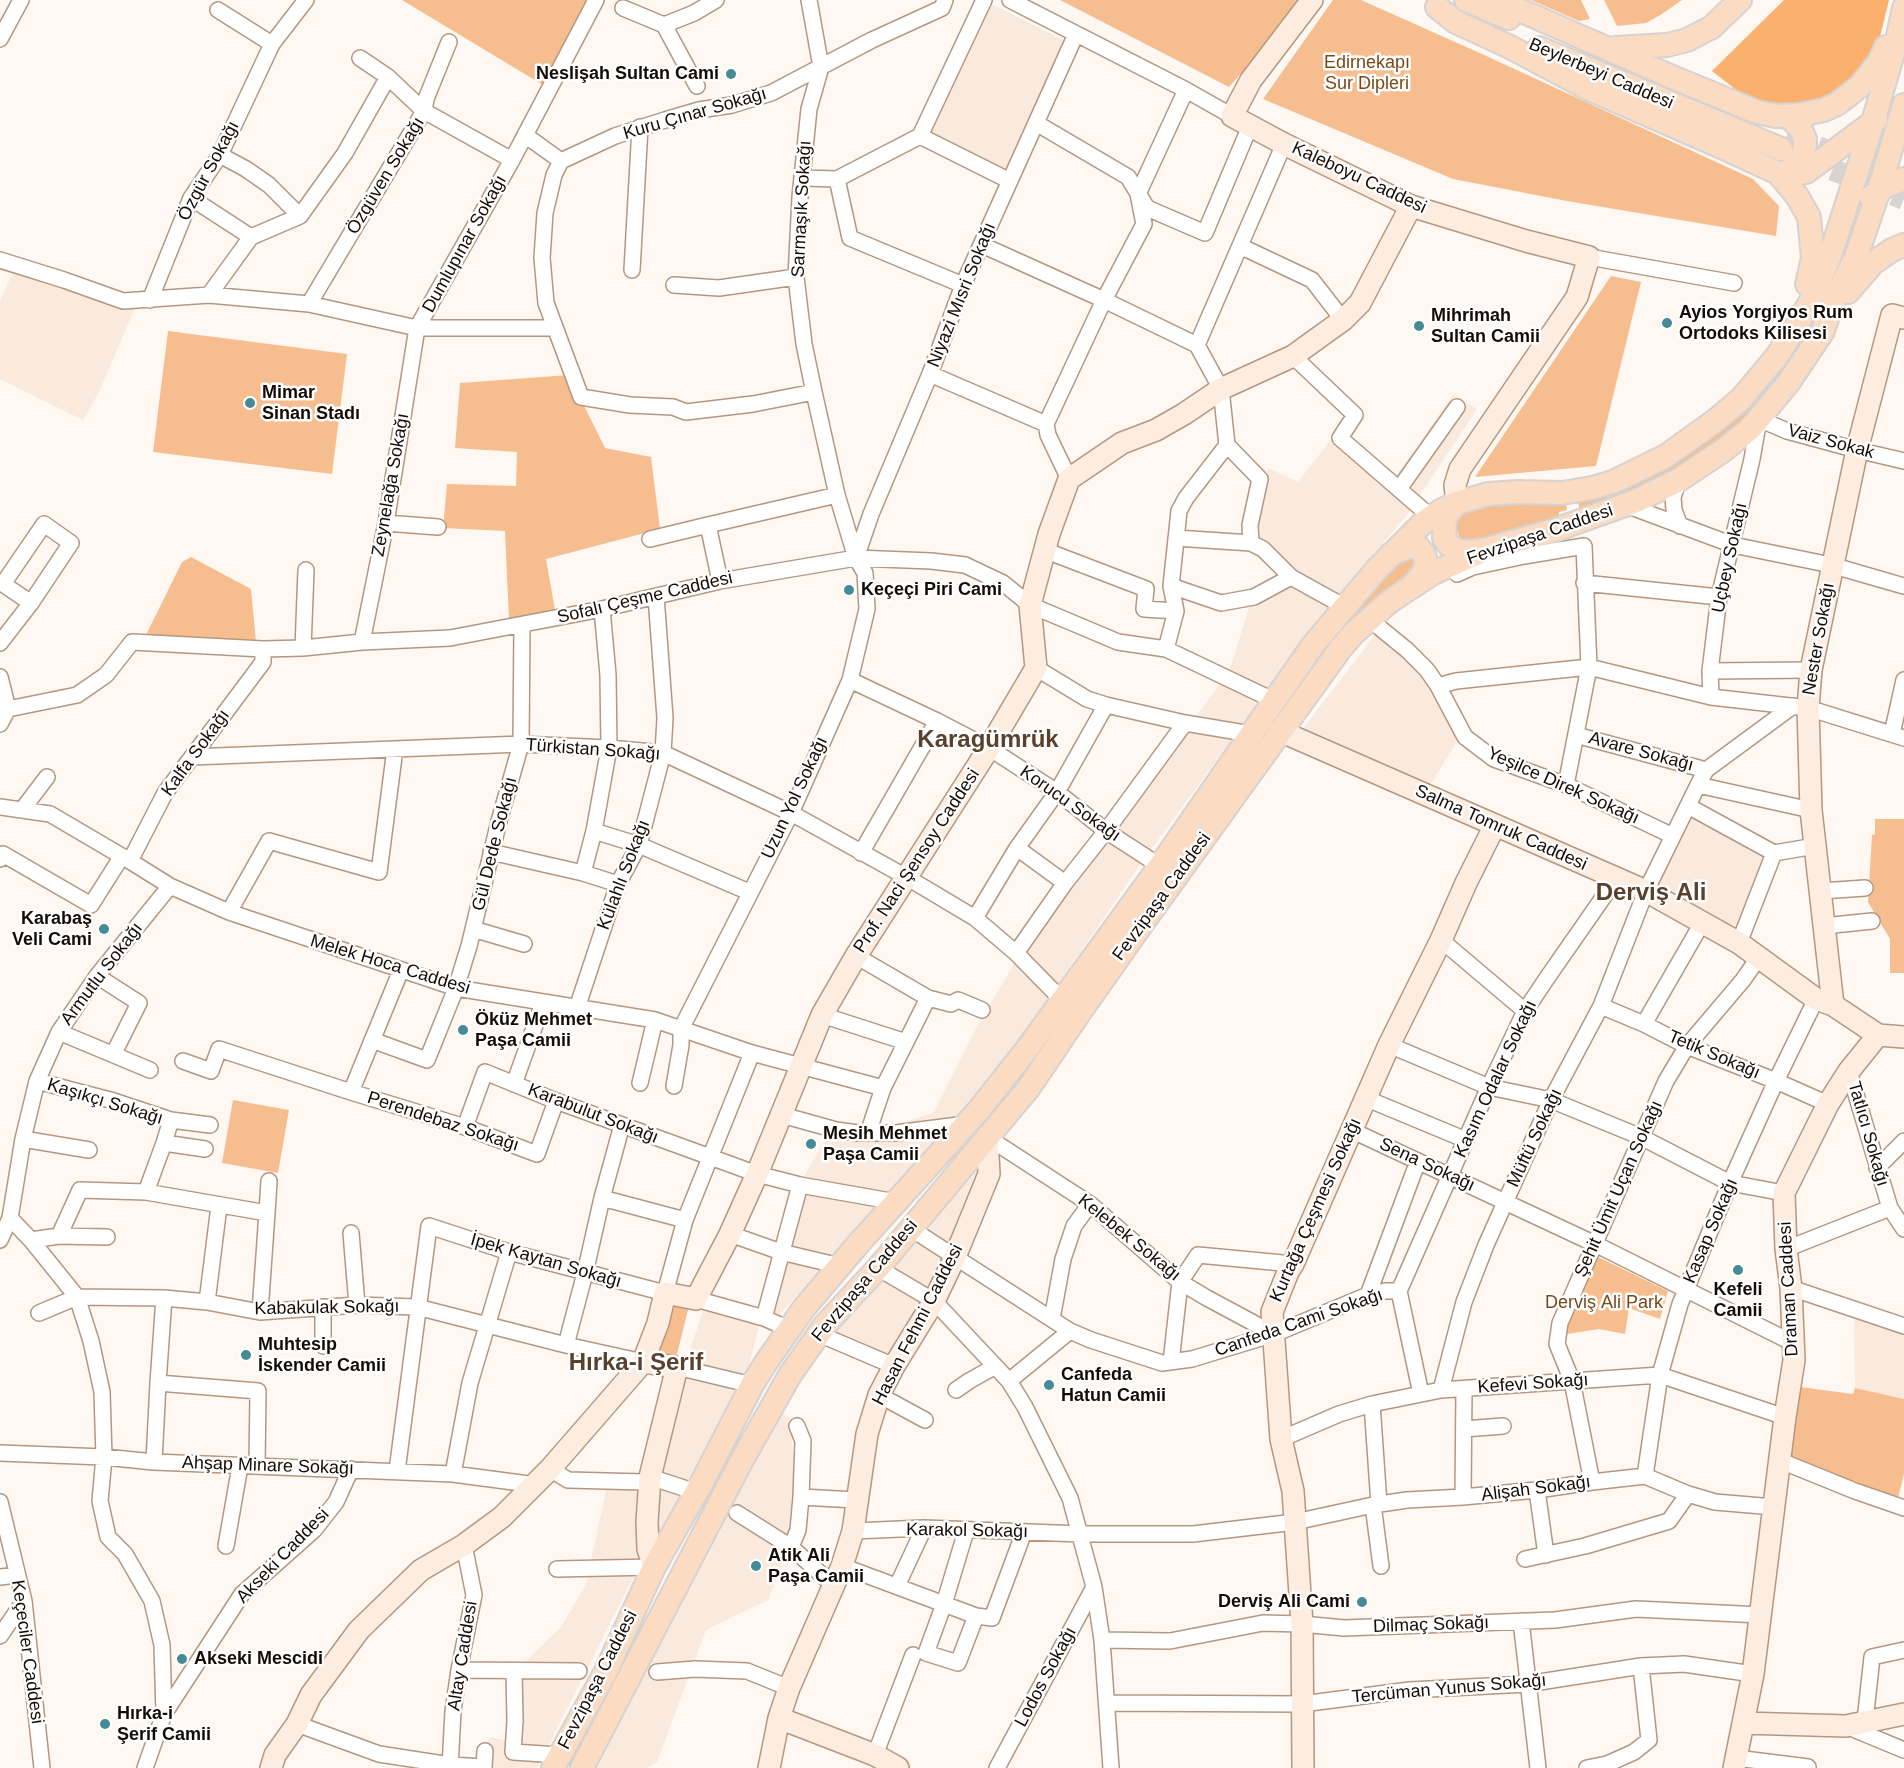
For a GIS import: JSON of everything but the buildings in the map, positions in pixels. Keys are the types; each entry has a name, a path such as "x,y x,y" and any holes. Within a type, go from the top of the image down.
{"main road":[{"name":"Beylerbeyi Caddesi","path":"1466,0 1786,134"},
{"path":"1497,0 1665,74 1757,112 1776,116 1786,134"},
{"path":"1610,49 1667,45 1687,40 1712,27 1740,0"},
{"name":"Beylerbeyi Caddesi","path":"1428,4 1786,134"},
{"path":"1428,4 1456,22 1510,47 1587,88 1705,139 1778,174 1790,175 1806,172 1904,98"},
{"path":"1786,134 1837,104 1860,86 1879,62 1903,11"},
{"name":"Fevzipaşa Caddesi","path":"582,1768 743,1458 790,1375 825,1325 878,1268 1028,1089 1100,947 1160,866 1313,645 1391,554 1431,517 1457,503 1488,494 1572,492 1613,482 1666,456 1716,420 1741,399 1777,356 1821,278 1843,219 1898,36 1903,11"},
{"name":"Fevzipaşa Caddesi","path":"556,1762 606,1671 654,1567 752,1385 804,1308 1071,1006 1341,648 1413,585 1433,573 1487,549 1556,530 1626,505 1679,480 1724,450 1759,419 1789,382 1823,331 1831,306 1856,257 1904,105"},
{"path":"1778,174 1794,167 1803,153 1805,144 1801,129 1786,134"},
{"path":"1778,174 1805,208 1812,234 1813,258 1799,320"},
{"path":"1843,219 1879,190 1904,179"},
{"path":"1823,331 1862,274 1881,257 1904,245"},
{"path":"1457,503 1445,519 1444,538 1457,550 1467,552 1487,549"},
{"path":"1391,554 1414,547 1419,548 1424,554 1426,562 1424,572 1413,585"},
{"path":"1280,731 1274,722 1275,717 1296,686 1295,671"},
{"path":"606,1671 632,1673"}],"street":[{"path":"0,39 21,0"},
{"name":"Özgür Sokağı","path":"150,300 191,198 220,155 272,44 306,0"},
{"name":"Dumlupınar Sokağı","path":"417,328 512,160 596,0"},
{"path":"664,25 694,13 716,0"},
{"name":"Sarmaşık Sokağı","path":"809,0 821,67 809,109 796,249 796,277 804,344 814,392 837,495 856,558"},
{"name":"Kuru Çınar Sokağı","path":"561,161 640,127 699,110 732,105 771,93 872,40 942,8 945,0"},
{"path":"802,178 837,178 920,136 984,0"},
{"name":"Kaleboyu Caddesi","path":"1010,0 1186,90 1284,144 1411,207 1589,257 1734,283"},
{"path":"1036,123 1128,177 1147,208 1205,233 1241,121 1251,80 1312,0"},
{"path":"623,8 664,25 697,86"},
{"path":"218,10 272,44"},
{"name":"Niyazi Mısri Sokağı","path":"856,558 871,514 930,374 963,285 1076,34"},
{"name":"Özgüven Sokağı","path":"309,304 424,111 426,99 449,42"},
{"path":"360,58 388,77 424,111 512,160"},
{"path":"209,295 250,237 300,216 345,153 388,77"},
{"path":"1069,479 1048,435 1046,424 1104,300 1144,224 1137,194 1186,90"},
{"path":"632,270 640,127"},
{"path":"525,135 561,161 554,175 544,213 542,258 546,303 582,397 630,405 673,407 686,412 753,404 814,392"},
{"path":"920,136 1010,181"},
{"path":"1197,345 1284,144"},
{"path":"220,155 269,185 300,216"},
{"path":"837,178 850,238 963,285"},
{"path":"191,198 250,237"},
{"path":"1251,734 1185,723 1106,705 1087,699 1036,668 1030,605 1044,550 1069,479 1122,443 1156,430 1221,388 1293,356 1343,320 1360,303 1411,207"},
{"path":"982,245 1197,345 1221,388 1227,445 1260,479 1250,525 1251,543"},
{"path":"1240,246 1312,280 1343,320"},
{"path":"1457,503 1455,485 1460,469 1576,297 1589,257"},
{"path":"1,264 64,280 123,302 209,295 309,304 417,328 555,328"},
{"path":"674,285 719,288 796,277"},
{"name":"Nester Sokağı","path":"1825,1002 1824,926 1800,707 1811,670 1857,450 1898,317"},
{"name":"Zeynelağa Sokağı","path":"362,642 386,523 417,328"},
{"path":"1293,356 1355,415 1340,438 1431,517"},
{"path":"930,374 1046,424"},
{"path":"1399,489 1457,407"},
{"name":"Vaiz Sokak","path":"1759,419 1787,431 1904,461"},
{"name":"Uçbey Sokağı","path":"1711,697 1710,671 1719,597 1733,545 1759,419"},
{"path":"1166,649 1176,610 1171,586 1179,511 1186,498 1227,445"},
{"path":"1679,480 1673,497 1674,510 1680,526"},
{"path":"650,538 837,495"},
{"path":"1626,505 1733,545 1831,566 1904,586"},
{"path":"386,523 438,527"},
{"path":"0,643 31,603 71,543 44,524 3,584 31,603"},
{"path":"708,525 720,580"},
{"path":"1176,538 1251,543 1263,549 1291,577 1346,607"},
{"path":"1372,621 1433,585 1473,567 1584,546 1589,667 1566,785"},
{"path":"1044,550 1146,589 1144,609 1176,610"},
{"name":"Sofalı Çeşme Caddesi","path":"8,709 77,695 106,675 132,642 263,649 450,639 603,609 720,580 856,558 931,561 965,565 1003,583 1030,605 1118,642 1166,649 1275,701"},
{"name":"Uzun Yol Sokağı","path":"681,1029 791,813 850,680 867,609 865,573 856,558"},
{"path":"303,648 306,570"},
{"path":"1171,586 1221,603 1254,597 1291,577"},
{"path":"1584,583 1719,597"},
{"name":"Külahlı Sokağı","path":"577,1008 618,884 639,845 663,753 665,718 656,596"},
{"path":"583,873 594,831 609,748 608,675 603,609"},
{"name":"Yeşilce Direk Sokağı","path":"1372,621 1427,670 1465,737 1494,759 1566,785 1673,836"},
{"name":"Gül Dede Sokağı","path":"372,1040 427,1060 456,988 521,744 522,625"},
{"name":"Kalfa Sokağı","path":"0,859 3,854 91,905 126,858 165,793 263,662 263,649"},
{"path":"1438,686 1456,681 1589,667 1711,697 1800,707 1898,736 1904,680"},
{"name":"Prof. Naci Şensoy Caddesi","path":"696,1299 730,1234 757,1174 822,1015 856,956 908,878 1036,668"},
{"path":"1710,671 1811,670"},
{"path":"0,677 8,709 0,724"},
{"name":"Korucu Sokağı","path":"850,680 989,748 1057,792 1106,831 1160,866"},
{"path":"975,918 1017,848 1057,792 1106,705"},
{"path":"1706,770 1800,707"},
{"path":"861,853 937,721"},
{"path":"1016,953 1065,883 1185,723"},
{"name":"Salma Tomruk Caddesi","path":"1280,731 1646,891 1739,943 1878,1035 1904,1037"},
{"name":"Avare Sokağı","path":"1576,735 1706,770"},
{"name":"Türkistan Sokağı","path":"192,757 521,744 663,753 791,813 975,918 1016,953 1071,1006"},
{"path":"229,912 269,841 379,872 395,749"},
{"name":"Müftü Sokağı","path":"1441,1390 1464,1302 1486,1245 1551,1100 1601,1006 1646,891 1706,770"},
{"path":"22,810 47,777"},
{"path":"1698,785 1810,810"},
{"path":"1688,806 1774,853 1815,846"},
{"name":"Melek Hoca Caddesi","path":"0,807 50,814 170,886 229,912 456,988 655,1020 752,1053 883,1088"},
{"name":"Kurtağa Çeşmesi Sokağı","path":"1303,1768 1302,1624 1293,1491 1281,1439 1272,1312 1389,1045 1495,825"},
{"path":"594,831 639,845 749,892"},
{"path":"1017,848 1065,883"},
{"path":"491,852 583,873 618,884"},
{"path":"1739,943 1774,853"},
{"name":"Kasım Odalar Sokağı","path":"1399,1291 1489,1087 1526,1011 1546,978 1616,879"},
{"name":"Armutlu Sokağı","path":"0,1240 10,1218 23,1139 37,1081 59,1032 97,975 170,886"},
{"path":"1821,891 1865,888"},
{"path":"1824,926 1872,921"},
{"path":"1644,1024 1702,923"},
{"path":"473,929 524,944"},
{"path":"1441,940 1526,1011"},
{"path":"856,956 928,998 951,1005 958,1000 982,1010"},
{"name":"Şehit Ümit Uçan Sokağı","path":"1592,1482 1572,1381 1557,1344 1560,1323 1666,1081 1688,1046 1743,980 1759,957"},
{"name":"Perendebaz Sokağı","path":"401,970 351,1092 465,1127 537,1154 556,1101"},
{"path":"97,975 139,1003 114,1053"},
{"path":"868,1133 883,1088 928,998"},
{"name":"Kasap Sokağı","path":"1645,1476 1660,1375 1680,1304 1730,1183 1776,1081 1825,1002"},
{"path":"514,1084 543,1003"},
{"name":"Tetik Sokağı","path":"1601,1006 1688,1046 1828,1104"},
{"path":"822,1015 906,1042"},
{"path":"640,1083 655,1020"},
{"path":"674,1086 681,1045 681,1029"},
{"path":"59,1032 114,1053 150,1070"},
{"name":"Draman Caddesi","path":"1735,1763 1753,1674 1794,1360 1784,1193 1828,1104 1849,1071 1878,1035"},
{"path":"1389,1045 1489,1087 1551,1100 1641,1137 1730,1183 1784,1193"},
{"path":"183,1061 211,1071 219,1049 351,1092"},
{"path":"271,1768 275,1755 297,1724 311,1695 359,1630 421,1570 464,1545 502,1517 536,1485 643,1362 658,1323 685,1220 752,1053"},
{"name":"Tatlıcı Sokağı","path":"1849,1071 1876,1168 1890,1208 1904,1229"},
{"name":"Karabulut Sokağı","path":"465,1127 485,1072 556,1101 757,1174 800,1185 896,1202"},
{"name":"Kaşıkçı Sokağı","path":"37,1081 114,1101 171,1120 146,1192"},
{"path":"1365,1098 1466,1140"},
{"path":"782,1115 836,1130 858,1133 896,1133 966,1124"},
{"path":"171,1120 210,1125"},
{"path":"566,1345 622,1125"},
{"name":"Sena Sokağı","path":"1351,1130 1595,1244 1793,1343"},
{"name":"Kelebek Sokağı","path":"987,1137 1090,1204 1180,1282 1274,1334"},
{"name":"Hasan Fehmi Caddesi","path":"769,1768 779,1718 789,1688 842,1566 853,1531 867,1434 879,1395 934,1301 955,1257 989,1174 987,1137"},
{"path":"23,1139 90,1150"},
{"path":"1876,1168 1904,1142"},
{"path":"164,1143 205,1149"},
{"path":"1368,1295 1418,1161"},
{"path":"260,1312 269,1181"},
{"path":"764,1318 800,1185"},
{"path":"59,1236 80,1191 146,1192 219,1206 267,1212"},
{"path":"602,1198 685,1220"},
{"path":"1052,1319 1063,1259 1074,1226 1090,1204"},
{"path":"207,1302 219,1206"},
{"path":"1786,1249 1890,1208"},
{"path":"10,1218 77,1297 92,1341 102,1392 104,1457 100,1500 108,1537 125,1554 152,1601 162,1645 164,1714"},
{"name":"İpek Kaytan Sokağı","path":"417,1307 429,1226 509,1252 665,1293"},
{"name":"Canfeda Cami Sokağı","path":"910,1228 1070,1331 1090,1340 1162,1363 1192,1359 1274,1334 1368,1295 1399,1291"},
{"path":"351,1233 357,1305"},
{"path":"730,1234 781,1252 840,1266"},
{"path":"31,1240 59,1236 108,1236"},
{"path":"453,1474 470,1383 509,1252"},
{"path":"1171,1362 1180,1282 1198,1255 1293,1264"},
{"path":"878,1268 934,1301 1009,1381 1025,1407 1070,1498 1094,1587 1102,1640 1111,1768"},
{"path":"1791,1288 1904,1326"},
{"path":"1399,1291 1421,1394"},
{"path":"665,1293 764,1318 789,1329"},
{"path":"39,1313 77,1297"},
{"name":"Kabakulak Sokağı","path":"77,1297 165,1298 207,1302 260,1312 357,1305 417,1307 487,1326 643,1362"},
{"path":"154,1462 165,1298"},
{"path":"323,1307 323,1346"},
{"path":"397,1471 417,1307"},
{"path":"1009,1381 1070,1331"},
{"path":"819,1334 894,1366"},
{"path":"643,1362 677,1367 752,1385"},
{"path":"558,1569 654,1567 648,1549 650,1478 677,1367"},
{"path":"956,1390 994,1367"},
{"name":"Kefevi Sokağı","path":"1281,1439 1339,1414 1372,1404 1441,1390 1660,1375 1785,1417"},
{"path":"158,1383 258,1390 257,1466"},
{"path":"1463,1497 1464,1389"},
{"path":"879,1395 925,1420"},
{"path":"1372,1404 1381,1566"},
{"path":"791,1547 798,1530 801,1497 803,1441 797,1426"},
{"path":"1464,1429 1503,1426"},
{"name":"Ahşap Minare Sokağı","path":"0,1453 240,1466 453,1474 536,1485"},
{"path":"1781,1461 1904,1508"},
{"path":"226,1546 240,1466"},
{"name":"Akseki Caddesi","path":"145,1768 164,1714 242,1594 314,1530 336,1502 351,1469"},
{"path":"550,1469 568,1480 643,1482 650,1478 696,1492"},
{"name":"Alişah Sokağı","path":"1295,1522 1376,1504 1537,1490 1645,1476 1688,1494 1715,1502 1774,1507"},
{"path":"1537,1490 1546,1555"},
{"path":"1525,1559 1586,1546 1669,1521 1688,1494"},
{"path":"801,1497 856,1500"},
{"name":"Keçeciler Caddesi","path":"0,1502 24,1600 42,1768"},
{"path":"737,1513 791,1547 833,1585"},
{"name":"Karakol Sokağı","path":"853,1531 924,1528 1081,1534 1192,1534 1295,1522"},
{"path":"897,1586 924,1528"},
{"path":"966,1531 944,1604 926,1653 958,1663 976,1616"},
{"path":"842,1566 976,1616 992,1618 1024,1532"},
{"name":"Altay Caddesi","path":"450,1767 453,1711 474,1595 464,1545"},
{"path":"0,1577 17,1575"},
{"name":"Lodos Sokağı","path":"997,1768 1094,1587"},
{"path":"0,1636 24,1600"},
{"name":"Dilmaç Sokağı","path":"1102,1640 1170,1641 1263,1623 1344,1628 1555,1620 1636,1609 1761,1614"},
{"path":"1521,1621 1538,1768"},
{"path":"1856,1724 1872,1657 1904,1650"},
{"path":"875,1755 913,1655"},
{"name":"Tercüman Yunus Sokağı","path":"1107,1703 1302,1704 1410,1690 1527,1684 1641,1666 1683,1664 1753,1674"},
{"path":"1587,1768 1607,1766 1634,1752 1649,1740 1641,1666"},
{"path":"657,1672 695,1669 747,1671 789,1688"},
{"path":"459,1670 579,1671"},
{"path":"514,1671 513,1752 556,1762"},
{"path":"1743,1723 1856,1724 1904,1714"},
{"path":"779,1718 875,1755 898,1768"},
{"path":"297,1724 379,1754 450,1767 484,1767 485,1752"},
{"path":"1856,1724 1904,1750"},
{"path":"1735,1763 1808,1767"}],"shaded area":[{"path":"984,0 1079,48 1013,180 927,132"},
{"path":"1784,0 1889,0 1877,49 1853,81 1825,97 1798,105 1749,100 1712,71"},
{"path":"13,272 135,308 99,392 83,420 0,379 0,301"},
{"path":"1453,395 1477,409 1407,515 1329,607 1142,862 1047,1001 963,1114 777,1317 771,1314 804,1177 833,1125 874,1131 933,1113 980,1021 1022,951 1229,672 1254,592 1282,576 1248,551 1268,468 1298,482 1333,437 1382,481 1396,476"},
{"path":"1378,631 1432,682 1459,738 1428,789 1301,731"},
{"path":"1690,811 1770,854 1736,931 1652,890"},
{"path":"977,1166 983,1170 946,1266 891,1358 834,1331"},
{"path":"706,1302 760,1321 747,1374 657,1537 653,1485 680,1380"},
{"path":"1854,1316 1904,1330 1904,1399 1855,1388"},
{"path":"781,1412 790,1419 799,1521 768,1600 706,1630 657,1762 647,1768 597,1768 686,1587"},
{"path":"607,1486 643,1489 642,1560 537,1768 485,1768 489,1737 510,1741 520,1667 561,1627 586,1584"}],"green space":[{"path":"402,0 603,0 553,91"},
{"path":"1060,0 1308,0 1229,87"},
{"name":"Edirnekapı Sur Dipleri","path":"1333,0 1361,0 1753,179 1779,206 1776,236 1567,201 1453,179 1263,99"},
{"path":"1531,0 1581,0 1590,19 1579,21"},
{"path":"1604,0 1682,0 1646,23 1617,26"},
{"path":"1611,276 1641,282 1596,466 1475,477"},
{"path":"1804,328 1810,331 1794,355 1765,396 1734,428 1690,461 1645,487 1580,513 1578,499 1641,477"},
{"name":"Mimar Sinan Stadı","path":"168,331 347,354 332,474 153,452"},
{"path":"569,375 605,448 651,457 660,529 546,559 555,610 509,621 505,531 443,528 447,484 516,486 517,452 455,448 460,383"},
{"path":"1566,501 1567,510 1559,512 1559,518 1474,541 1460,539 1455,526 1457,520 1465,512 1490,503"},
{"path":"1405,556 1418,558 1413,570 1393,584 1368,607 1310,677 1304,672 1377,585"},
{"path":"191,557 251,589 256,642 146,635 182,562"},
{"path":"1875,819 1904,819 1904,973 1890,973 1890,939 1868,902"},
{"path":"233,1100 289,1110 278,1173 222,1163"},
{"name":"Derviş Ali Park","path":"1598,1257 1668,1291 1660,1319 1629,1308 1625,1334 1599,1329 1567,1334 1564,1325"},
{"path":"668,1300 689,1306 676,1358 654,1352"},
{"path":"1800,1387 1853,1394 1855,1388 1904,1399 1904,1474 1897,1502 1790,1459"}],"tunnel":[{"path":"1787,135 1903,180"},
{"path":"1802,157 1904,199"}],"place":[{"name":"Neslişah Sultan Cami","path":"731,74"},
{"name":"Ayios Yorgiyos Rum Ortodoks Kilisesi","path":"1667,323"},
{"name":"Mihrimah Sultan Camii","path":"1419,326"},
{"name":"Mimar Sinan Stadı","path":"250,403"},
{"name":"Keçeçi Piri Cami","path":"849,590"},
{"name":"Karabaş Veli Cami","path":"104,929"},
{"name":"Öküz Mehmet Paşa Camii","path":"463,1030"},
{"name":"Mesih Mehmet Paşa Camii","path":"811,1144"},
{"name":"Kefeli Camii","path":"1738,1270"},
{"name":"Muhtesip İskender Camii","path":"246,1355"},
{"name":"Canfeda Hatun Camii","path":"1049,1385"},
{"name":"Atik Ali Paşa Camii","path":"756,1566"},
{"name":"Derviş Ali Cami","path":"1362,1602"},
{"name":"Akseki Mescidi","path":"182,1659"},
{"name":"Hırka-i Şerif Camii","path":"105,1724"}],"district":[{"name":"Karagümrük","path":"988,740"},
{"name":"Derviş Ali","path":"1651,893"},
{"name":"Hırka-i Şerif","path":"636,1363"}]}
